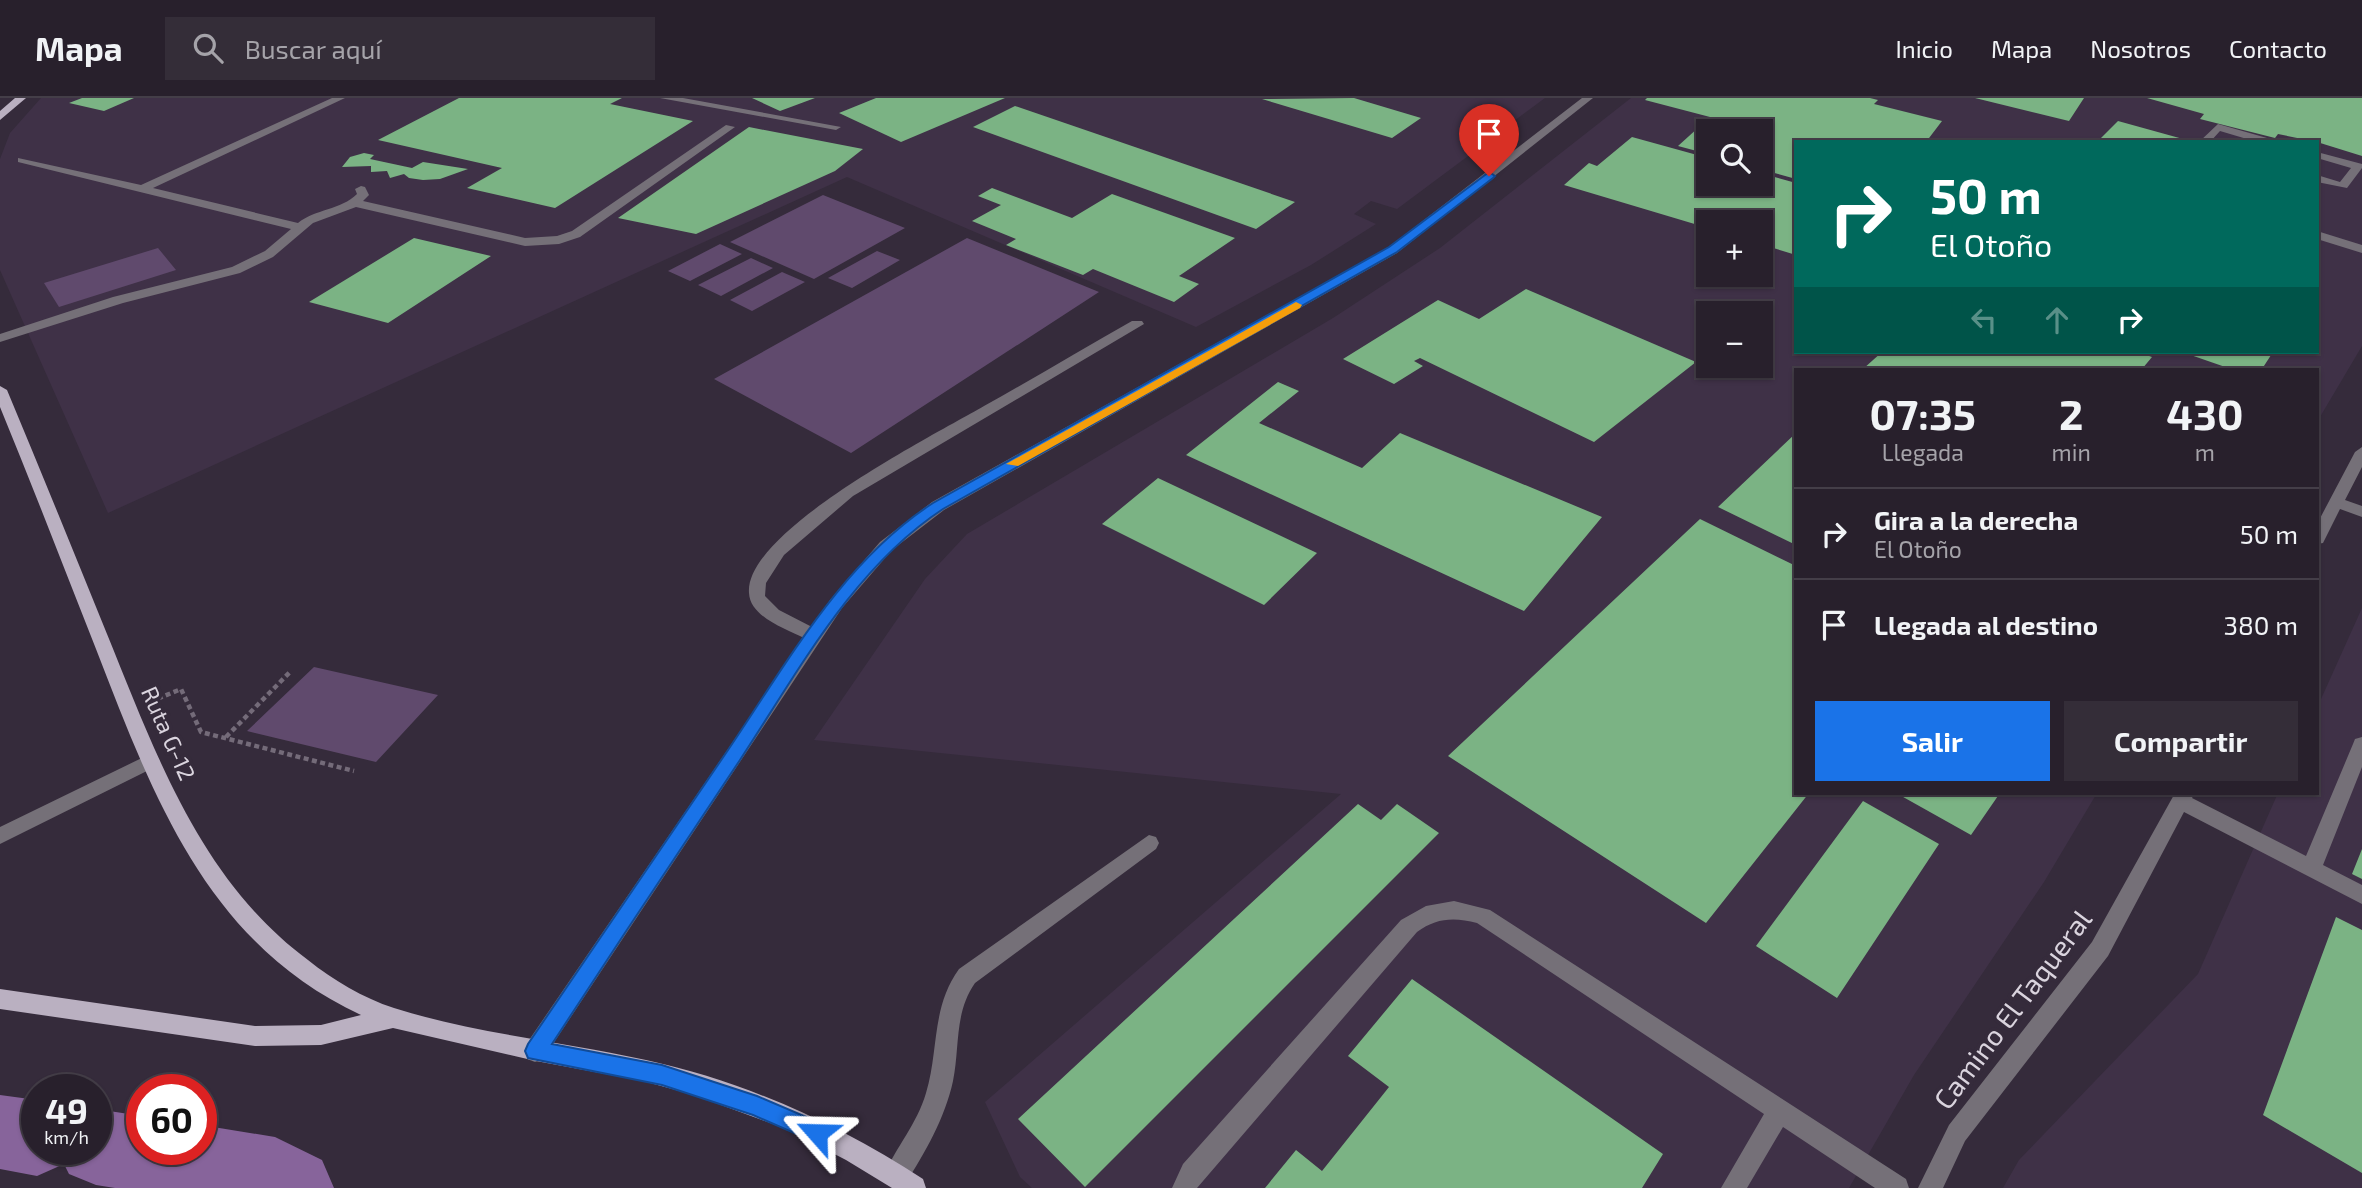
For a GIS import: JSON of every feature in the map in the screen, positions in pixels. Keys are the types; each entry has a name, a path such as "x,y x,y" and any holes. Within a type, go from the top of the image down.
{"main road":[{"path":"0,117 21,98"},
{"name":"Ruta G-12","path":"0,390 6,423 150,761 207,869 248,923 311,976 393,1018"},
{"path":"0,999 255,1036 321,1035 393,1018 535,1051 621,1065 716,1091 825,1136 905,1182"}],"street":[{"path":"142,190 340,98"},
{"path":"665,98 836,127"},
{"path":"535,1051 814,635 877,556 909,525 1393,250 1588,98"},
{"path":"355,203 525,242 559,240 576,234 730,127"},
{"path":"2206,140 2218,127 2263,140"},
{"path":"2319,156 2358,166 2343,186 2319,179"},
{"path":"22,160 298,227"},
{"path":"0,338 118,300 236,270 270,254 298,227 355,203 363,195 361,189"},
{"path":"2319,236 2362,248"},
{"path":"814,635 763,606 757,595 756,585 771,558 835,501 859,484 1137,324"},
{"path":"2319,535 2362,452"},
{"path":"2336,502 2362,512"},
{"path":"2311,869 2362,744"},
{"path":"0,836 150,761"},
{"path":"2183,797 2362,895"},
{"name":"Camino El Taqueral","path":"1930,1188 1956,1133 2100,949 2183,797"},
{"path":"905,1182 918,1140 938,1094 946,1060 951,1001 958,986 977,968 1149,843"},
{"path":"1184,1188 1192,1173 1409,926 1428,913 1440,910 1461,910 1483,916 1897,1188"},
{"path":"1733,1188 1780,1110"}],"path":[{"path":"225,738 291,671"},
{"path":"130,710 181,689 201,732 354,771"}],"shaded area":[{"path":"41,98 1545,98 1510,124 1490,120 1480,127 1499,133 1397,209 1371,201 1354,214 1376,224 1311,265 1196,327 847,177 108,513 0,270 0,159 10,133"},
{"path":"1631,98 2362,98 2362,346 2319,419 2319,368 1794,368 1794,795 2096,795 2044,882 1914,1075 1849,1188 1032,1188 1020,1177 985,1102 1341,794 814,740 925,579 967,534 1333,318 1440,248"},
{"path":"823,195 905,228 814,279 730,242"},
{"path":"967,238 1099,292 851,453 714,379"},
{"path":"720,244 742,254 690,281 668,271"},
{"path":"158,248 176,270 59,307 44,283"},
{"path":"877,251 900,260 852,288 828,278"},
{"path":"751,258 773,268 721,296 698,285"},
{"path":"782,272 805,282 752,311 730,300"},
{"path":"2362,608 2362,1188 2003,1188 2019,1160 2198,974 2277,795 2319,795 2319,704"},
{"path":"314,667 438,695 376,762 247,731"}],"building":[{"path":"82,98 134,98 104,111 69,103"},
{"path":"459,98 622,98 610,104 693,121 555,208 467,188 502,168 378,140"},
{"path":"752,98 815,98 780,111"},
{"path":"876,98 1005,98 901,142 839,113"},
{"path":"1354,98 1421,118 1392,138 1262,99"},
{"path":"1870,98 1878,100 1874,104 1942,121 1928,140 1794,140 1794,178 1773,173 1773,119 1708,119 1710,117 1645,100"},
{"path":"1975,98 2084,98 2069,121"},
{"path":"2147,98 2362,98 2362,156 2319,143 2319,140 2278,134 2275,138 2200,119 2204,114"},
{"path":"1015,106 1295,202 1256,229 973,127"},
{"path":"2118,121 2183,139 2182,140 2099,140"},
{"path":"749,127 863,149 835,171 696,234 618,218"},
{"path":"1696,130 1696,151 1678,146"},
{"path":"1632,137 1696,155 1696,196 1773,196 1773,177 1794,182 1794,254 1773,248 1773,210 1696,210 1696,224 1564,185 1589,163 1597,166"},
{"path":"364,153 374,155 370,159 412,168 423,162 468,169 440,179 423,180 409,178 404,174 390,178 387,171 371,172 371,166 342,167 350,157"},
{"path":"992,188 1072,218 1112,194 1235,238 1179,276 1199,284 1174,302 1093,269 1083,275 1006,245 1016,239 972,221 1001,205 978,196"},
{"path":"414,238 491,256 388,323 309,302"},
{"path":"1526,289 1696,362 1594,442 1420,358 1414,361 1423,366 1394,384 1343,359 1438,300 1479,319"},
{"path":"1880,354 2144,354 2152,357 2143,368 1864,368"},
{"path":"2188,354 2272,354 2263,368 2228,368"},
{"path":"1278,382 1299,391 1259,423 1362,468 1400,433 1602,517 1524,611 1186,455"},
{"path":"1794,435 1794,544 1718,507"},
{"path":"1158,478 1317,553 1264,605 1102,524"},
{"path":"1700,519 1794,565 1794,795 1807,795 1706,923 1448,756"},
{"path":"1900,795 1999,795 1971,835"},
{"path":"1863,801 1939,844 1837,998 1756,946"},
{"path":"1358,804 1381,820 1397,804 1439,833 1085,1187 1018,1119"},
{"path":"2362,849 2362,879 2352,874"},
{"path":"2336,917 2362,930 2362,1173 2263,1115"},
{"path":"1412,979 1663,1154 1642,1188 1265,1188 1296,1150 1322,1171 1389,1087 1348,1056"}],"waterway":[{"path":"0,1132 21,1135"},
{"path":"112,1150 275,1176 294,1188"}],"slow traffic":[{"path":"1013,464 1296,305"}],"route":[{"path":"817,1133 757,1106 662,1075 597,1060 535,1051 814,635 836,604 886,546 909,525 938,506 1393,250 1489,176"}]}
